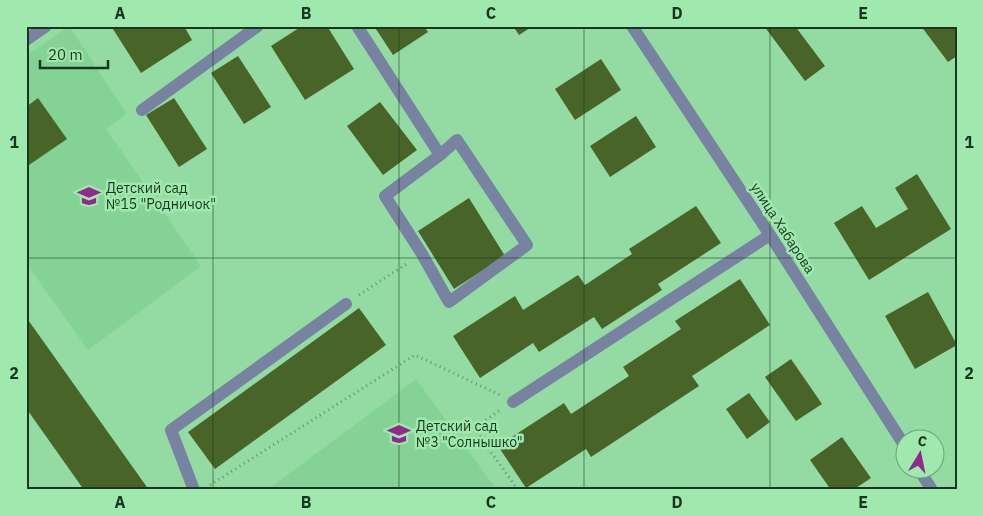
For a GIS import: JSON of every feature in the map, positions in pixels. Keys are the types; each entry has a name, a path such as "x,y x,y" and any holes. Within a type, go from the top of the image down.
{"street":[{"path":"26,40 46,26"},
{"path":"142,110 258,26"},
{"path":"356,26 440,155"},
{"name":"улица Хабарова","path":"632,26 770,235 896,432"},
{"path":"457,140 528,245 449,302 422,254 385,196 440,155 457,140"},
{"path":"513,402 770,235"},
{"path":"194,490 171,430 346,304"},
{"path":"924,478 932,490"}],"path":[{"path":"346,304 422,254"},
{"path":"204,490 415,355 513,402"},
{"path":"513,402 474,428 518,490"}],"shaded area":[{"name":"Детский сад №15 \"Родничок\"","path":"69,26 127,114 106,129 201,266 88,350 26,263 26,56"},
{"name":"Детский сад №3 \"Солнышко\"","path":"416,379 497,490 267,490"}],"building":[{"path":"111,26 184,26 192,40 141,73"},
{"path":"302,26 327,26 354,69 305,100 271,46"},
{"path":"374,26 424,26 428,32 393,55"},
{"path":"513,26 533,26 519,35"},
{"path":"764,26 795,26 825,66 805,81"},
{"path":"921,26 957,26 957,56 948,62"},
{"path":"238,56 271,107 244,124 211,73"},
{"path":"601,59 621,90 575,120 555,89"},
{"path":"38,98 67,139 26,167 26,107"},
{"path":"174,98 207,149 179,167 146,115"},
{"path":"380,102 417,150 383,175 347,126"},
{"path":"636,116 656,147 610,177 590,146"},
{"path":"917,174 951,229 869,280 834,223 862,206 876,228 908,209 895,188"},
{"path":"469,198 505,256 454,289 418,231"},
{"path":"696,206 721,243 658,284 662,290 602,329 594,317 539,352 533,343 480,378 453,336 515,296 523,310 578,275 585,285 632,254 629,249"},
{"path":"740,279 770,325 692,376 699,386 591,457 586,449 526,488 498,446 564,403 571,414 629,376 623,367 681,329 675,321"},
{"path":"928,292 957,345 915,369 885,316"},
{"path":"359,308 386,345 215,469 188,432"},
{"path":"26,317 149,490 84,490 26,408"},
{"path":"791,359 822,404 796,421 765,377"},
{"path":"749,393 770,422 747,439 726,409"},
{"path":"842,437 871,478 853,490 831,490 810,460"}],"place":[{"name":"Детский сад №15 \"Родничок\"","path":"89,196"},
{"name":"Детский сад №3 \"Солнышко\"","path":"399,434"}]}
